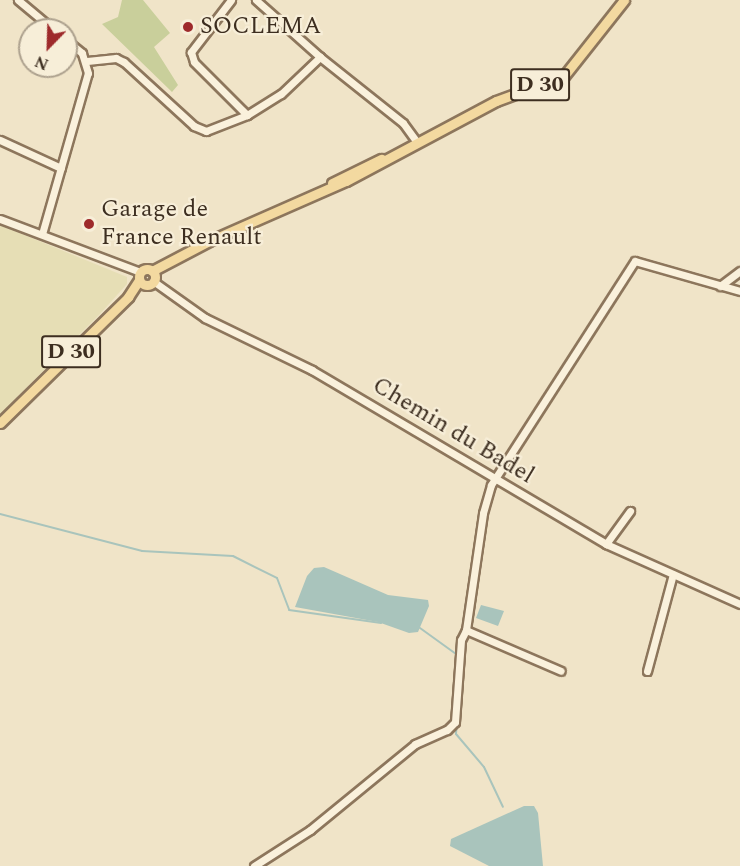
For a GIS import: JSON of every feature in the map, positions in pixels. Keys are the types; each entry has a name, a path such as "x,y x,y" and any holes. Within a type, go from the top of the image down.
{"main road":[{"name":"D 30","path":"153,276 328,187 346,181 496,101 570,71 624,0"},
{"name":"D 30","path":"0,423 128,297 140,276"},
{"path":"140,276 153,276"},
{"path":"140,276 146,284 153,276"}],"street":[{"path":"18,0 40,18"},
{"path":"231,0 191,52 194,62 247,115"},
{"path":"256,0 320,57 403,123 417,142"},
{"path":"42,234 88,73 87,62 78,53"},
{"path":"87,62 116,58 124,62 194,126 206,130 247,115 281,94 320,57"},
{"path":"0,140 61,168"},
{"path":"0,219 42,234 140,276"},
{"path":"254,866 310,830 415,744 447,730 455,722 461,640 466,630 483,513 494,478 635,261 740,291"},
{"path":"720,286 740,271"},
{"name":"Chemin du Badel","path":"153,276 205,318 312,370 606,544 740,604"},
{"path":"606,544 630,512"},
{"path":"647,671 673,574"},
{"path":"466,630 561,671"}],"shaded area":[{"path":"0,225 127,277 127,284 0,414"}],"green space":[{"path":"122,0 143,0 170,33 154,47 178,85 172,92 102,24 118,17"}],"water":[{"path":"324,567 388,595 428,600 429,606 418,632 409,633 378,622 295,607 307,576 314,568"},
{"path":"481,605 504,611 498,626 476,618"},
{"path":"524,806 534,806 538,813 543,866 489,866 450,846 451,839"}],"waterway":[{"path":"0,514 142,551 233,556 277,578 289,610 381,623"},
{"path":"420,628 456,654"},
{"path":"457,722 456,734 484,767 503,807"}],"place":[{"name":"SOCLEMA","path":"188,27"},
{"name":"Garage de France Renault","path":"89,224"}]}
